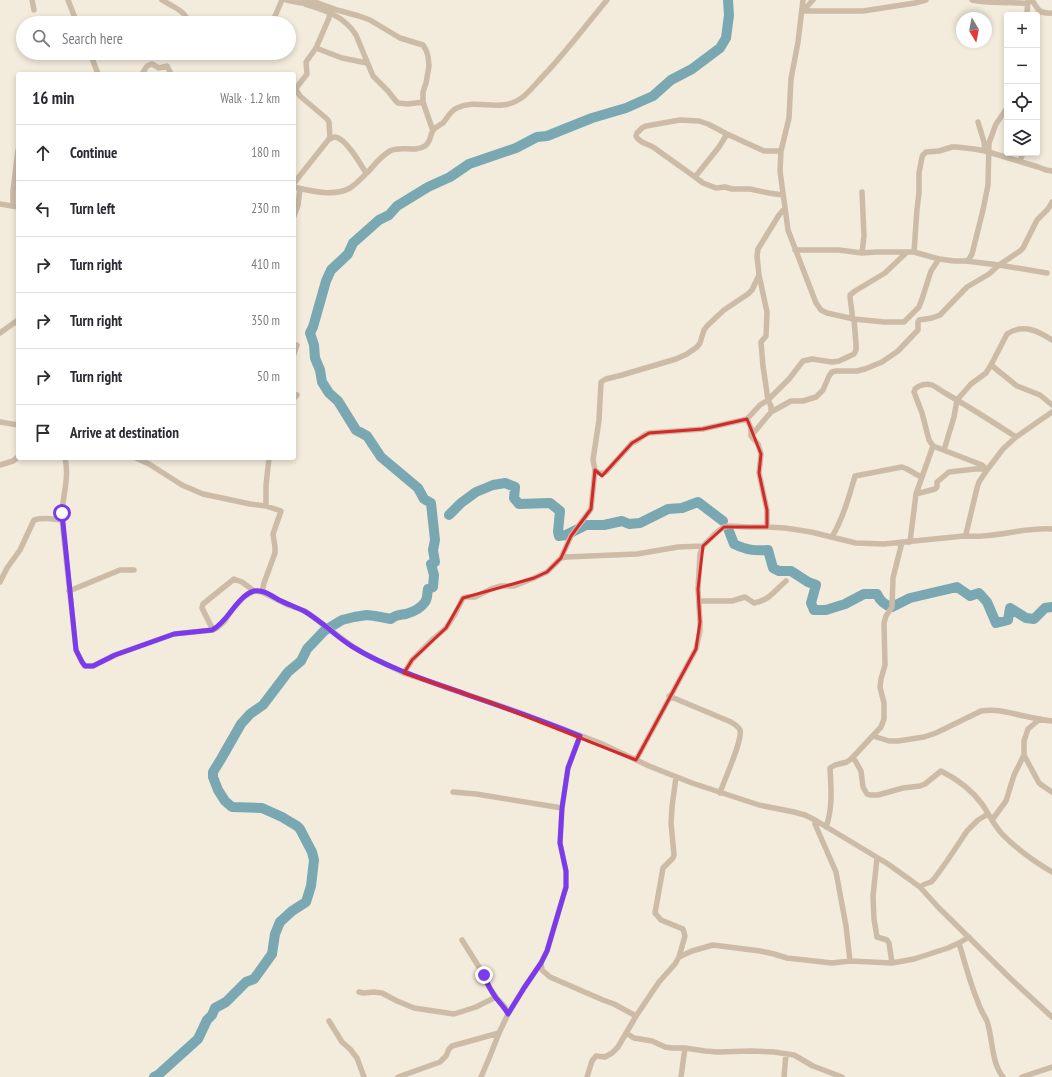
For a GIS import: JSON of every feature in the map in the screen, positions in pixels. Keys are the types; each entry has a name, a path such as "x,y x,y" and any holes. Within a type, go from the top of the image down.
{"street":[{"path":"32,0 34,10"},
{"path":"68,0 74,16"},
{"path":"162,0 180,10 185,16"},
{"path":"275,16 282,0"},
{"path":"286,0 301,3 318,2 330,10 352,28 356,34 373,76 398,102 408,104 423,102"},
{"path":"296,210 298,205 297,188 336,193 351,188 391,150 398,148 419,148 425,146 431,138 433,131 454,109 471,104 504,105 513,103 523,96 555,63 583,31 607,0"},
{"path":"804,0 791,79 789,118 781,151 780,171 788,230 816,303 826,313 853,319 904,322 918,307 932,271 940,259"},
{"path":"803,11 813,0"},
{"path":"803,11 863,11 926,0"},
{"path":"972,0 980,2 1029,1 1036,7 1037,12"},
{"path":"1027,12 1029,1"},
{"path":"330,10 329,18 316,48 306,62 307,74 296,90 300,96 327,119 329,122 330,139"},
{"path":"330,10 359,16 370,20 400,38 423,45 428,56 429,66 423,92 423,102 433,131"},
{"path":"1040,14 1052,13"},
{"path":"316,48 342,58 367,63"},
{"path":"93,60 97,72"},
{"path":"143,72 147,66 152,64 159,68 167,66 170,72"},
{"path":"966,261 972,254 988,185 987,152 989,143 996,124 1004,112"},
{"path":"781,151 764,151 704,122 692,120 680,120 646,126 642,128 636,136 640,141 653,147 703,183 716,188 725,187 732,190 750,189 783,195"},
{"path":"978,122 987,152"},
{"path":"695,177 719,147 727,134"},
{"path":"296,180 329,139 336,138 352,151 366,173"},
{"path":"914,252 919,193 919,173 923,155 926,152 939,151 952,147 974,149 1020,161 1046,170 1052,170"},
{"path":"1020,161 1022,156"},
{"path":"0,204 16,206 13,191 16,166"},
{"path":"862,192 864,236 862,253"},
{"path":"752,436 771,412 791,401 803,401 816,397 823,390 832,372 857,371 865,369 882,362 898,351 918,330 918,322 920,320 940,315 967,287 989,274 999,265 1020,252 1037,220 1048,209 1052,202"},
{"path":"771,412 763,366 761,342 766,336 767,312 759,275 757,256 758,249 785,208"},
{"path":"795,250 839,250 862,253 914,252 940,259 999,265 1047,273"},
{"path":"595,470 602,474 606,472 632,443 636,442 644,434 703,429 747,419 789,379 803,361 812,359 832,362 839,361 854,354 856,344 850,296 855,291 885,273 906,253"},
{"path":"404,673 412,660 446,628 463,598 475,597 491,589 501,586 514,586 534,578 547,572 561,558 570,536 591,509 595,470 593,460 599,420 601,382 606,379 676,359 687,354 700,343 704,330 708,325 724,310 752,290 759,275"},
{"path":"0,333 16,321"},
{"path":"944,450 958,400 966,388 986,373 1007,334 1011,331 1024,328 1032,329 1052,340"},
{"path":"991,365 1017,386 1040,395 1052,405"},
{"path":"987,469 982,465 933,446 929,440 914,389 925,384 932,385 1016,437"},
{"path":"964,536 966,534 979,482 987,469 1003,448 1052,412"},
{"path":"747,419 751,428 752,436 758,444 761,454 759,473 767,510 767,527"},
{"path":"0,422 16,425"},
{"path":"910,542 916,494 933,446"},
{"path":"0,465 16,459"},
{"path":"66,460 67,478 62,520 76,650 85,666 93,666 115,655 174,634 212,630 217,628 224,622 232,610 244,597 254,591"},
{"path":"266,506 266,485 269,460"},
{"path":"149,461 182,485 203,494 266,506 281,511 273,534 275,553 262,592"},
{"path":"832,537 847,506 855,476 902,467 922,477"},
{"path":"916,494 935,489 937,487 937,482 949,472 987,469"},
{"path":"0,582 7,568 20,550 34,520 43,517 62,520"},
{"path":"636,760 669,696 696,649 700,631 698,589 702,546 724,527 767,527 811,532 856,543 884,544 964,536 974,537 1027,530 1052,529"},
{"path":"826,827 829,818 831,799 830,768 847,762 882,727 884,719 884,703 880,687 885,665 884,623 886,616 892,607 893,578 902,542"},
{"path":"561,558 637,554 678,547 702,546"},
{"path":"70,591 120,570 134,570"},
{"path":"212,630 202,608 203,604 234,579 242,582 254,591 262,592 288,605 305,611 352,646 404,673 521,713 600,743 676,777 720,793 759,805 805,815 877,858 920,887 1012,980 1052,1017"},
{"path":"699,601 732,601 744,597 754,603 759,602 772,596 786,581"},
{"path":"669,696 731,722 739,729 740,738 720,793"},
{"path":"873,736 889,741 924,737 936,733 982,711 990,709 1052,721"},
{"path":"992,820 1006,801 1014,775 1024,755 1024,741 1028,729 1040,719"},
{"path":"481,1077 508,1014 541,963 547,951 566,887 566,871 560,843 562,808 568,768 580,736"},
{"path":"1024,755 1039,783 1052,792"},
{"path":"853,757 861,771 863,787 867,794 870,795 878,795 903,788 920,786 925,784 941,771 955,778 963,784 981,803 1002,834 1022,852 1052,872"},
{"path":"587,1077 592,1060 596,1056 605,1057 618,1047 636,1016 659,982 675,964 679,957 685,936 684,930 661,920 655,913 663,868 674,855 671,823 676,777"},
{"path":"453,792 476,794 562,808"},
{"path":"920,887 934,879 948,862 967,831 978,820 988,814"},
{"path":"815,820 836,872 846,926 850,961"},
{"path":"877,858 873,896 874,919 878,937 887,940 889,944 892,963"},
{"path":"679,957 692,951 713,945 760,951 787,958 809,961 832,963 850,961 892,963 914,959 959,943 969,937"},
{"path":"462,940 484,975 487,984 505,1007 508,1014"},
{"path":"959,943 978,1004 986,1020 997,1064 1003,1077"},
{"path":"541,963 542,970 550,977 614,1004 636,1016"},
{"path":"359,992 382,993 414,1008 454,1014 496,997"},
{"path":"329,1021 342,1042 357,1058 364,1077"},
{"path":"398,1077 440,1062 452,1046 499,1033"},
{"path":"626,1033 634,1038 652,1041 664,1047 705,1051 774,1052 794,1055 813,1066 838,1076"},
{"path":"681,1077 685,1048"},
{"path":"784,1077 786,1054"},
{"path":"1022,1077 1052,1067"}],"highlighted area":[{"path":"747,419 761,454 759,473 767,510 767,527 724,527 703,546 698,589 700,622 696,649 636,760 492,703 404,673 412,660 446,628 463,598 534,578 547,572 561,558 571,536 591,509 595,470 602,476 632,443 649,433 703,429"}],"waterway":[{"path":"154,1077 198,1039 207,1020 212,1015 215,1008 226,1002 246,982 254,979 272,954 275,934 280,922 292,911 306,902 311,886 314,860 312,852 300,829 282,817 262,808 232,807 225,801 218,790 213,777 213,772 241,724 250,714 263,705 288,672 301,661 307,649 324,631 342,620 354,617 367,615 391,619 396,615 411,612 423,604 427,599 428,589 433,587 434,575 431,564 435,562 433,550 435,540 431,503 424,499 418,488 381,457 367,436 356,430 338,401 329,393 322,382 310,333 326,281 331,270 348,254 353,243 379,220 389,215 397,206 428,187 450,177 469,164 516,148 537,137 547,136 592,118 626,108 653,96 671,80 692,69 720,48 726,38 729,15 728,0"},
{"path":"449,515 461,503 476,492 493,485 505,483 515,487 514,498 519,504 550,503 560,511 559,536 566,535 586,525 604,525 622,521 629,524 640,523 668,509 682,508 698,502 723,521"},
{"path":"729,531 734,544 751,550 768,550 773,568 779,571 791,571 808,582 816,585 811,603 814,610 826,610 845,604 864,594 877,594 879,599 892,607 910,598 957,587 970,596 979,593 987,602 996,623 1008,620 1010,608 1026,618 1034,619 1045,608 1052,607"}],"route":[{"path":"62,513 76,650 85,666 93,666 115,655 174,634 212,630 217,628 224,622 232,610 244,597 254,591 262,592 288,605 305,611 352,646 404,673 521,713 580,736 568,768 562,808 560,843 566,871 566,887 547,951 541,963 508,1014 505,1007 487,984 484,975"}]}
